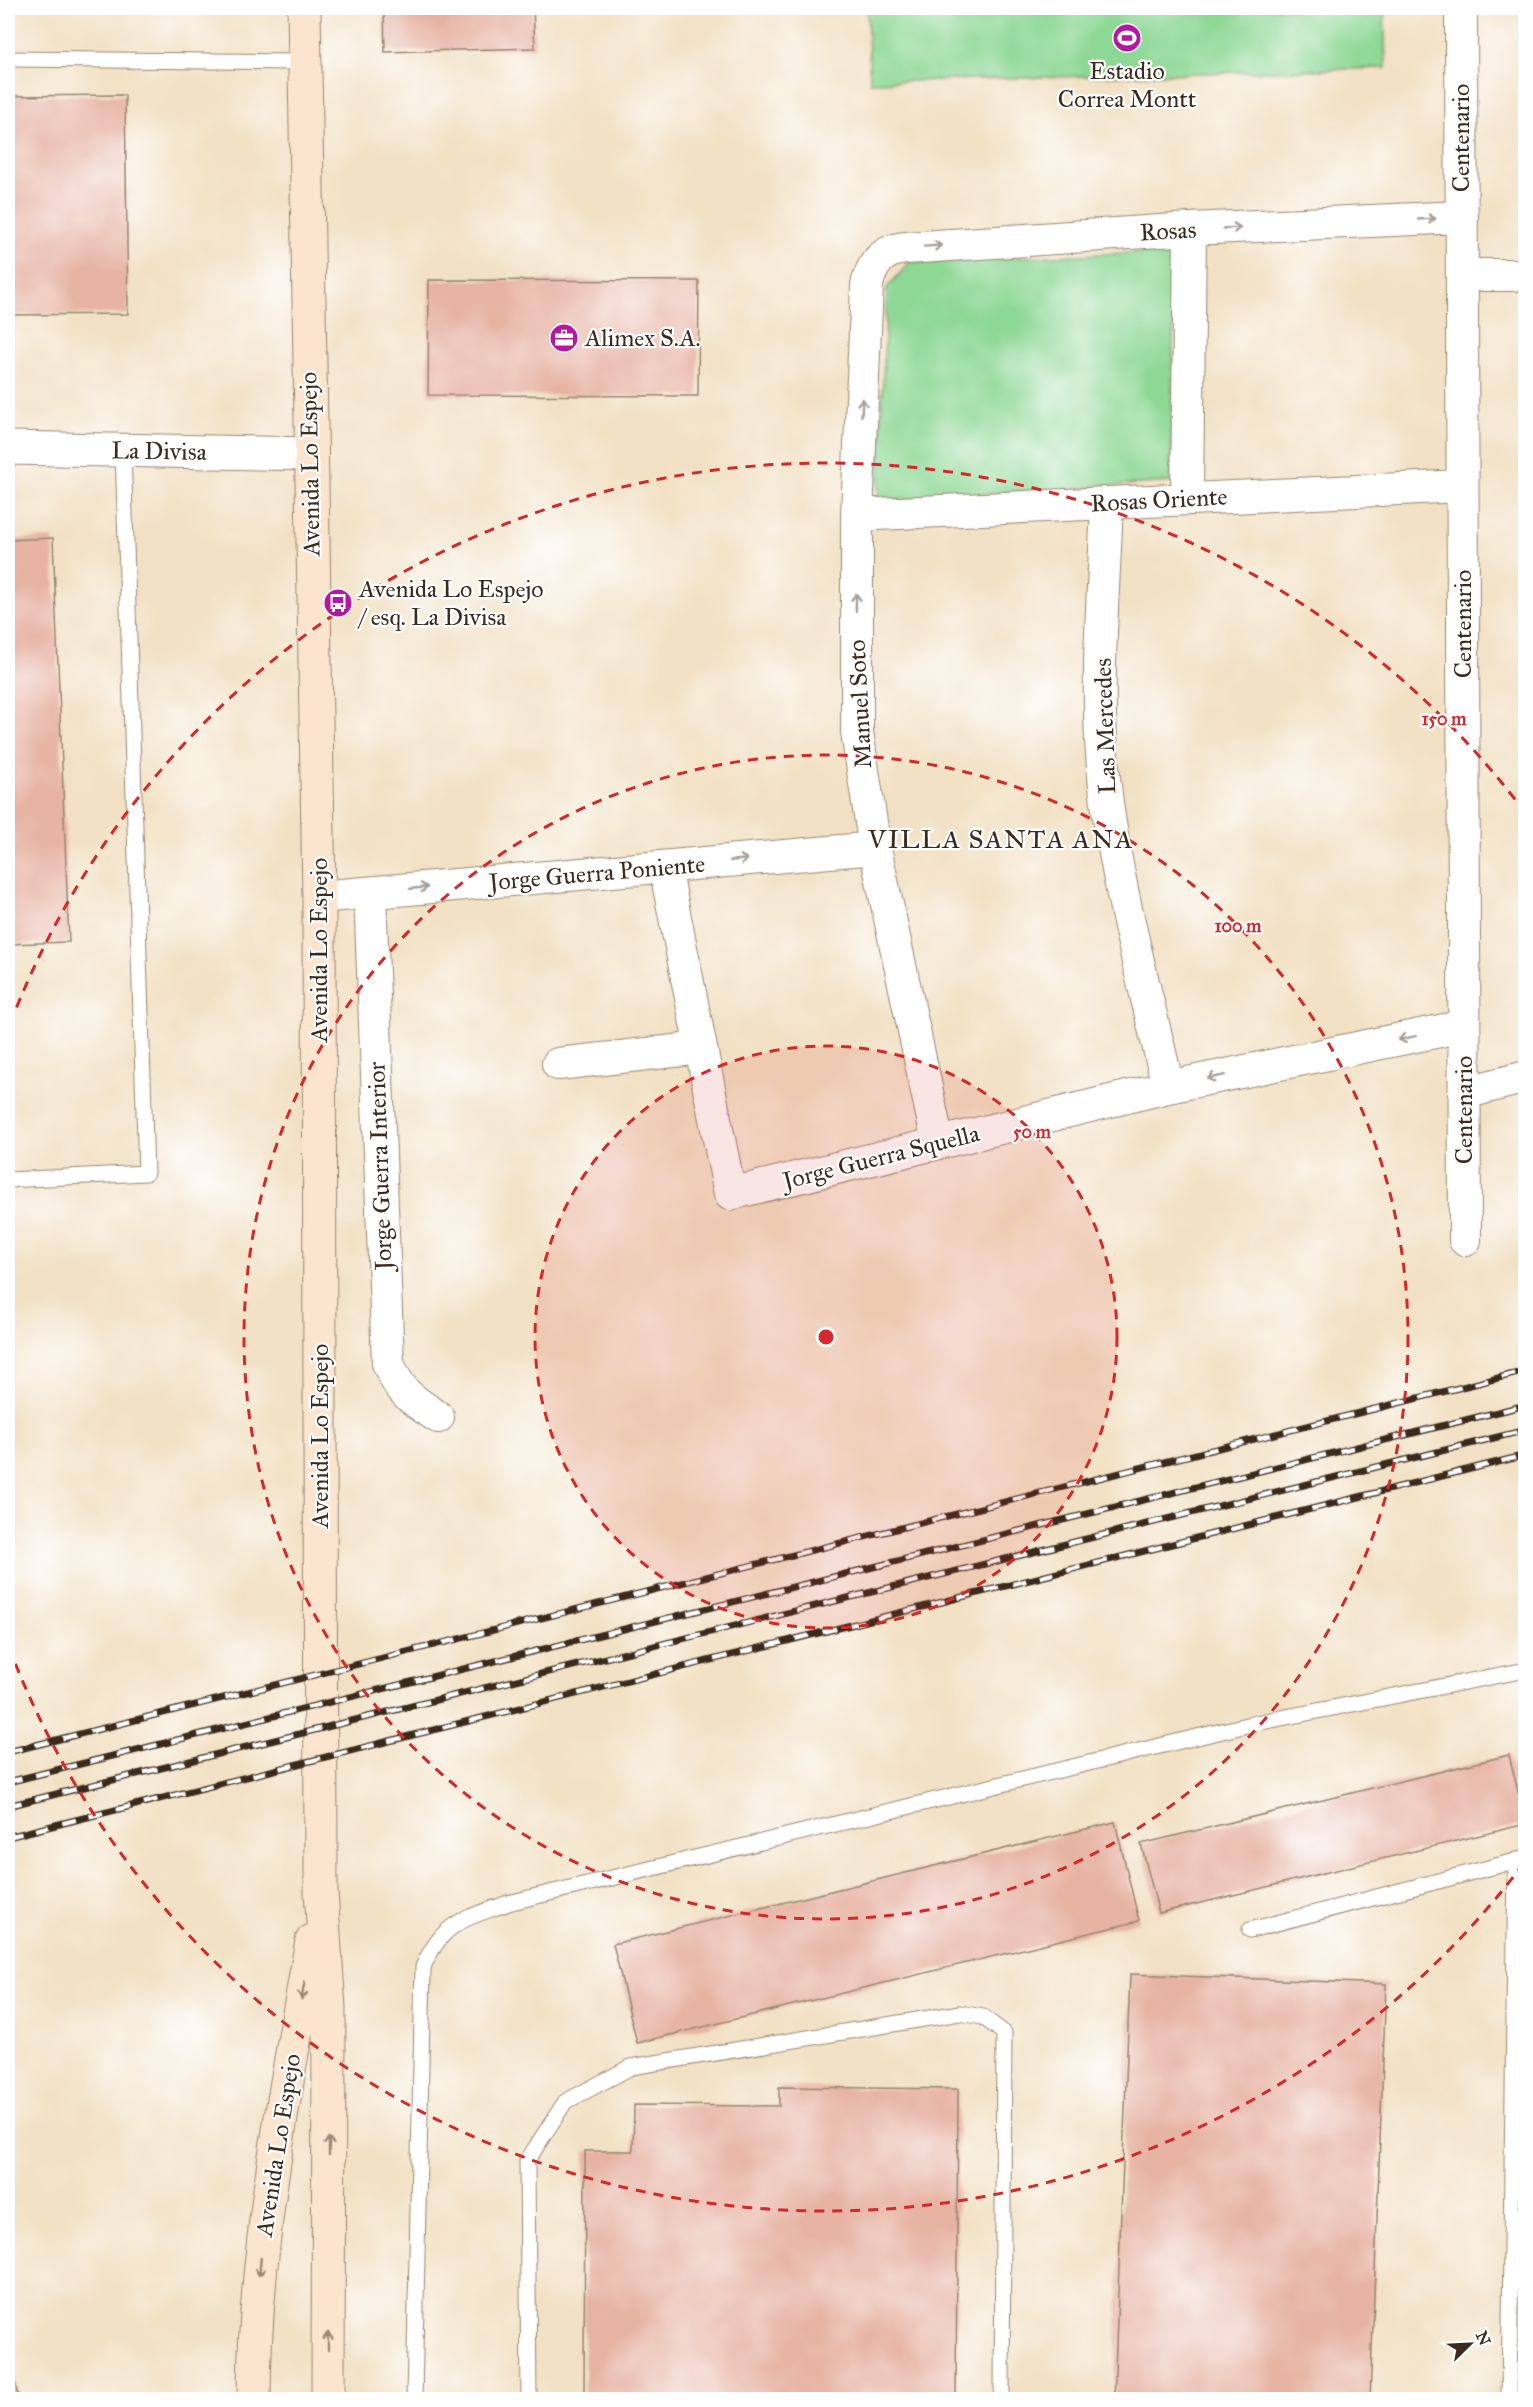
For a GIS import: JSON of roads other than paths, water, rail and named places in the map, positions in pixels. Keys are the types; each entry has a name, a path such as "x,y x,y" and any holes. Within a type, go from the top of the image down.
{"main road":[{"name":"Avenida Lo Espejo","path":"304,8 319,897 321,1892 329,2019 328,2400"},
{"name":"Avenida Lo Espejo","path":"254,2400 258,2288 268,2197 321,1892"}],"street":[{"name":"Centenario","path":"1461,8 1465,1240"},
{"name":"Rosas","path":"878,259 886,252 906,248 1190,230 1462,217"},
{"path":"1187,499 1190,230"},
{"name":"Manuel Soto","path":"878,259 870,271 867,285 857,515 856,721 875,848 938,1143"},
{"path":"1462,275 1526,275"},
{"name":"La Divisa","path":"8,448 310,454"},
{"name":"Rosas Oriente","path":"857,515 1462,486"},
{"name":"Las Mercedes","path":"1107,503 1101,693 1103,766 1115,852 1168,1087"},
{"name":"Jorge Guerra Poniente","path":"319,897 875,848"},
{"name":"Jorge Guerra Squella","path":"664,867 730,1194 1168,1087 1464,1026"},
{"name":"Jorge Guerra Interior","path":"370,893 388,1363 396,1384 406,1396 438,1417"},
{"path":"558,1064 701,1048"},
{"path":"1464,1093 1526,1077"}],"lane":[{"path":"8,60 305,62"},
{"path":"8,1180 146,1173 123,450"},
{"path":"414,2400 423,1967 433,1944 447,1930 462,1920 508,1903 1251,1724 1526,1670"},
{"path":"1250,1930 1521,1859 1509,2400"},
{"path":"530,2400 527,2161 566,2102 631,2067 960,2013 983,2017 1004,2033 1002,2400"}],"railway":[{"path":"8,1752 1526,1371"},
{"path":"8,1782 1526,1405"},
{"path":"8,1806 1526,1430"},
{"path":"8,1837 1526,1455"}],"place":[{"name":"Estadio Correa Montt","path":"1127,38"},
{"name":"Alimex S.A.","path":"564,338"},
{"name":"Avenida Lo Espejo / esq. La Divisa","path":"338,603"}],"district":[{"name":"VILLA SANTA ANA","path":"1001,839"}]}
